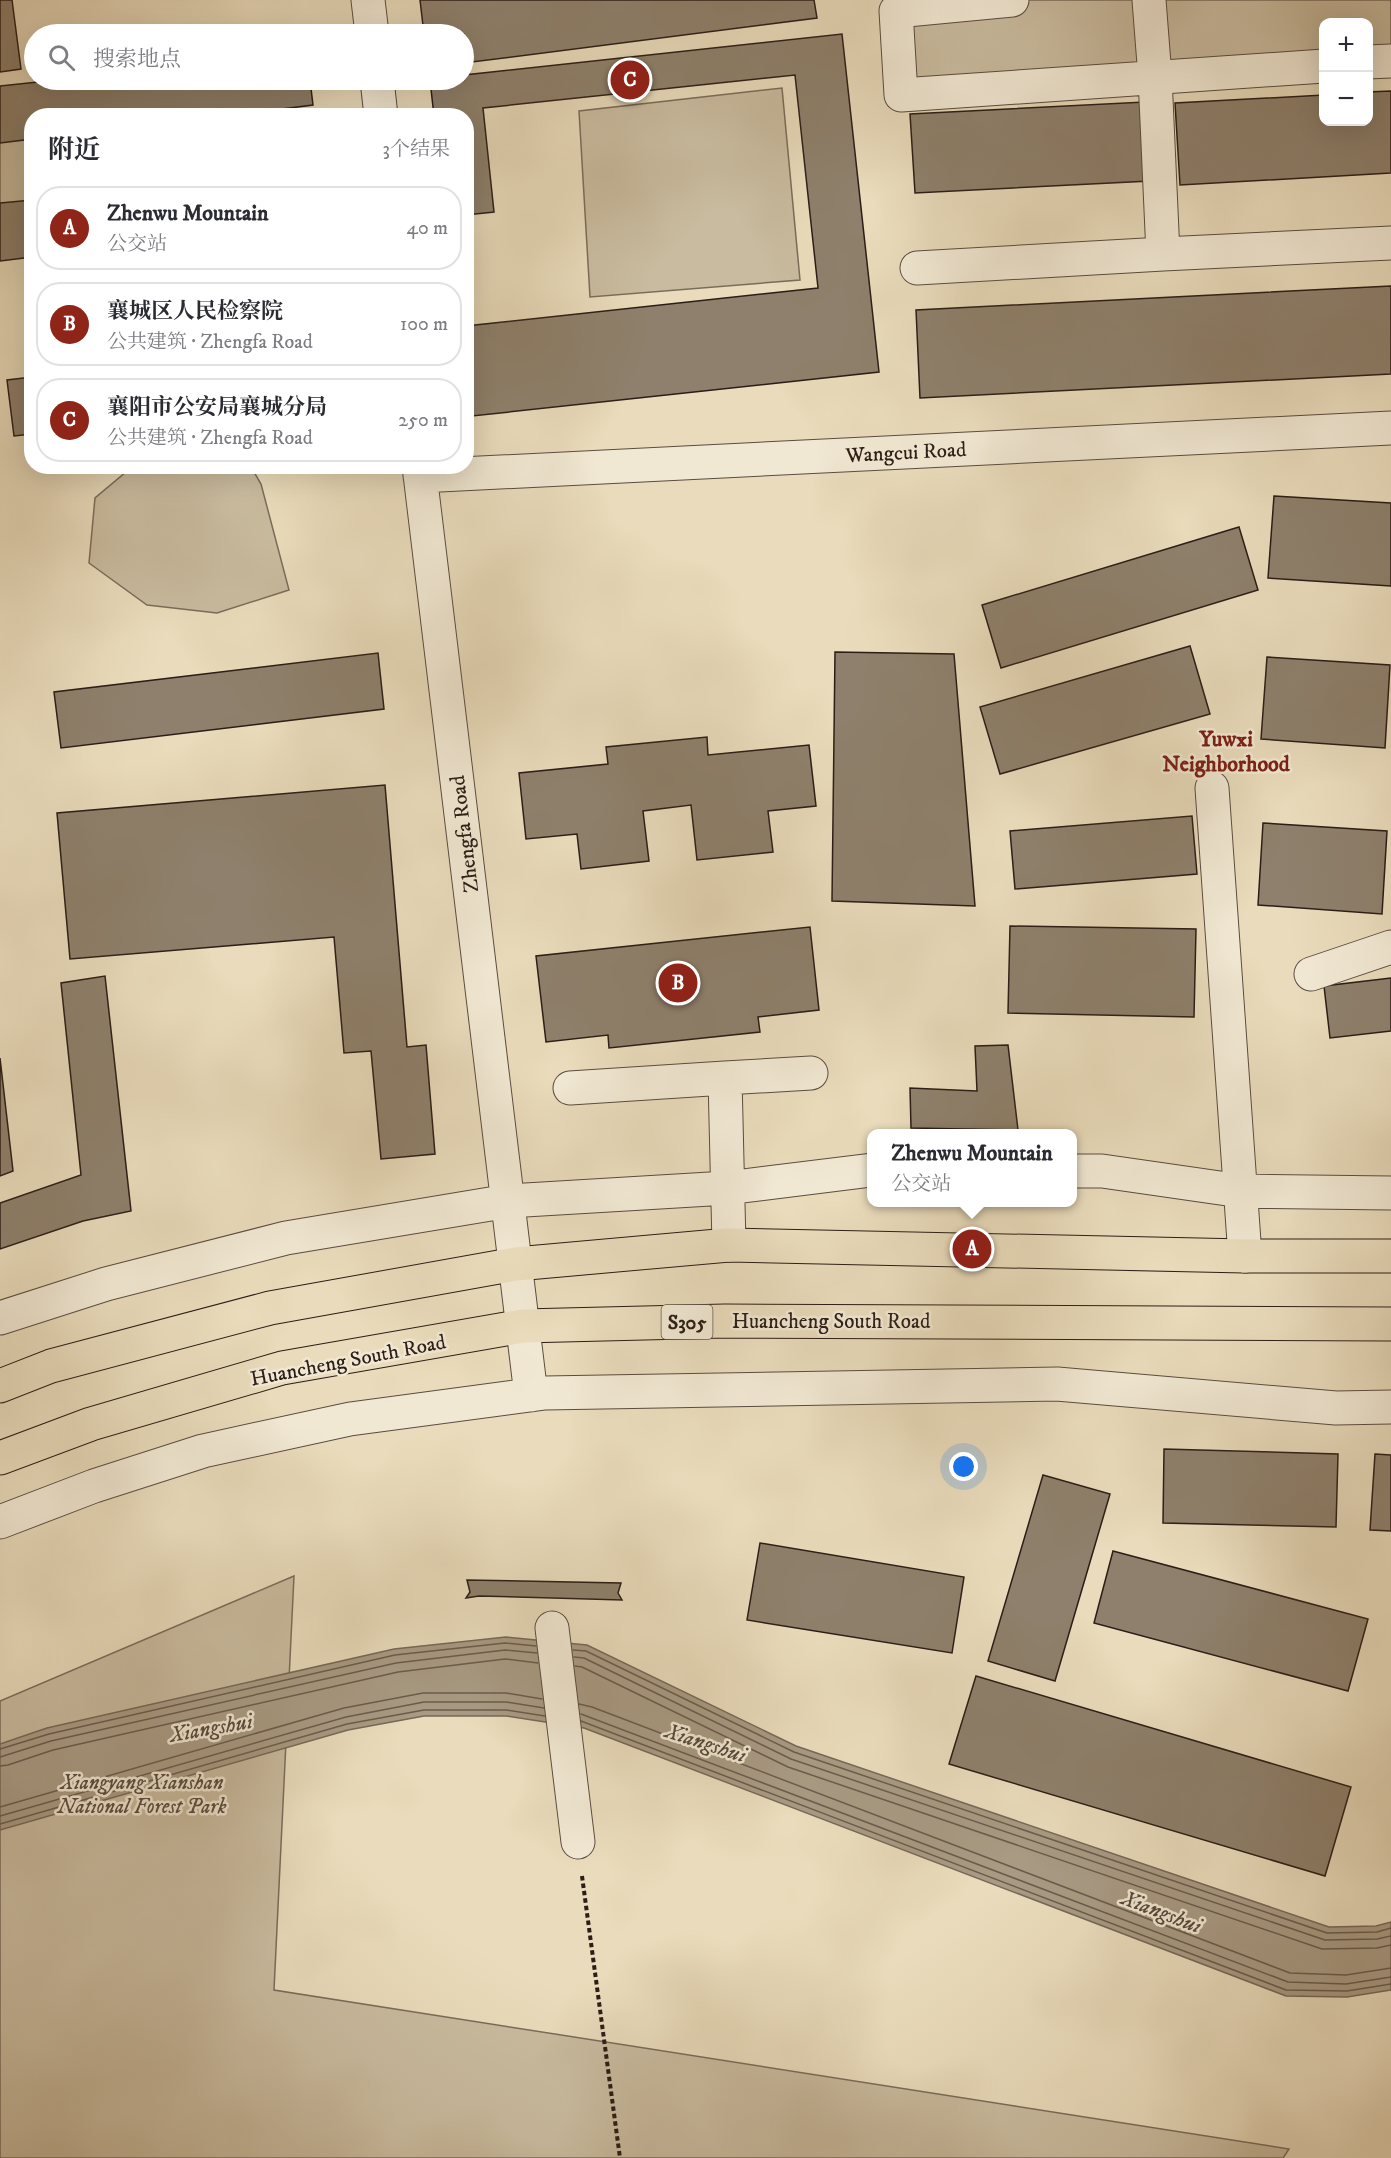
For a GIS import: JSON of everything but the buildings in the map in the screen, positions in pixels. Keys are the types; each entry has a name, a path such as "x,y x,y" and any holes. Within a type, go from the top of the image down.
{"highway":[{"path":"0,1386 51,1366 270,1308 516,1264 729,1245 1245,1256 1391,1256"},
{"name":"Huancheng South Road","path":"0,1458 91,1424 282,1368 523,1326 725,1321 1391,1324"}],"street":[{"path":"368,0 371,24"},
{"path":"1012,0 896,11 901,95 1319,66"},
{"path":"1149,0 1155,77 1162,254"},
{"path":"1373,62 1391,61"},
{"path":"377,90 380,108"},
{"path":"917,268 1391,243"},
{"name":"Wangcui Road","path":"474,469 1391,428"},
{"name":"Zhengfa Road","path":"420,474 531,1395"},
{"path":"1212,788 1245,1256"},
{"path":"1311,974 1391,947"},
{"path":"570,1088 811,1073"},
{"path":"724,1078 729,1245"},
{"path":"0,1318 106,1284 286,1238 508,1201 727,1188 867,1171"},
{"path":"1077,1171 1102,1171 1241,1191 1391,1193"},
{"path":"0,1522 94,1486 203,1451 350,1419 531,1395 1057,1384 1336,1408 1391,1407"},
{"path":"552,1628 578,1842"}],"path":[{"path":"578,1842 620,2158"}],"green space":[{"path":"1011,0 1391,0 1391,61 1373,62 1373,18 1319,18 1319,65 901,95 896,11"},
{"path":"782,88 800,280 590,297 579,111"},
{"path":"0,123 24,134 24,250 0,242"},
{"path":"124,474 255,474 261,484 289,590 217,613 147,605 89,563 95,498"},
{"name":"Xiangyang Xianshan National Forest Park","path":"294,1576 274,1990 1289,2149 1283,2158 0,2158 0,1701"}],"water":[{"name":"Xiangshui","path":"506,1637 587,1645 796,1746 1329,1927 1376,1926 1391,1922 1391,1990 1347,1997 1286,1996 584,1728 506,1716 424,1716 348,1730 0,1830 0,1744 47,1728 394,1649"}],"place":[{"name":"襄阳市公安局襄城分局","path":"630,80"},
{"name":"襄城区人民检察院","path":"678,983"},
{"name":"Zhenwu Mountain","path":"972,1249"}],"district":[{"name":"Yuwxi Neighborhood","path":"1226,750"}]}
